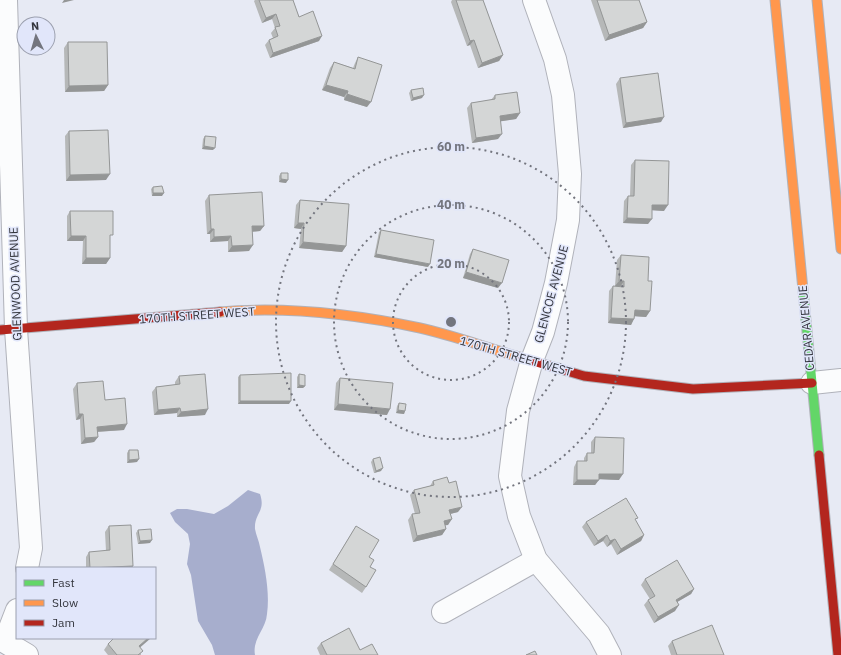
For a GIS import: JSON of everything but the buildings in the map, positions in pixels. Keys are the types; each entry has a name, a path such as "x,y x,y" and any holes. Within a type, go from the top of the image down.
{"main road":[{"name":"CEDAR AVENUE","path":"775,0 838,655"},
{"path":"817,0 841,249"},
{"name":"170TH STREET WEST","path":"8,330 229,311 313,312 365,318 421,328 584,376 664,387 693,389 739,388 812,383"}],"street":[{"name":"GLENWOOD AVENUE","path":"6,0 8,330 31,548 27,567"},
{"name":"GLENCOE AVENUE","path":"534,0 555,59 563,95 570,174 568,220 564,245 544,332 532,360 518,411 510,476 519,516 536,560 600,634 610,655"},
{"name":"170TH STREET WEST","path":"812,383 841,380"},
{"path":"443,612 536,560"},
{"path":"16,612 2,640 27,655"}],"water":[{"path":"248,490 260,494 262,505 256,519 255,529 260,545 266,580 268,606 266,619 255,644 255,655 215,655 212,645 198,621 191,575 187,564 190,544 188,534 175,522 170,513 177,509 187,509 214,514 228,506"}],"traffic: fast":[{"path":"803,290 819,455"}],"traffic: slow":[{"path":"775,0 803,290"},
{"path":"817,0 841,249"},
{"path":"220,312 270,310 320,312 345,315 432,331 516,356"}],"traffic: jam":[{"path":"0,330 220,312"},
{"path":"516,356 584,376 693,389 812,383"},
{"path":"819,455 838,655"}]}
